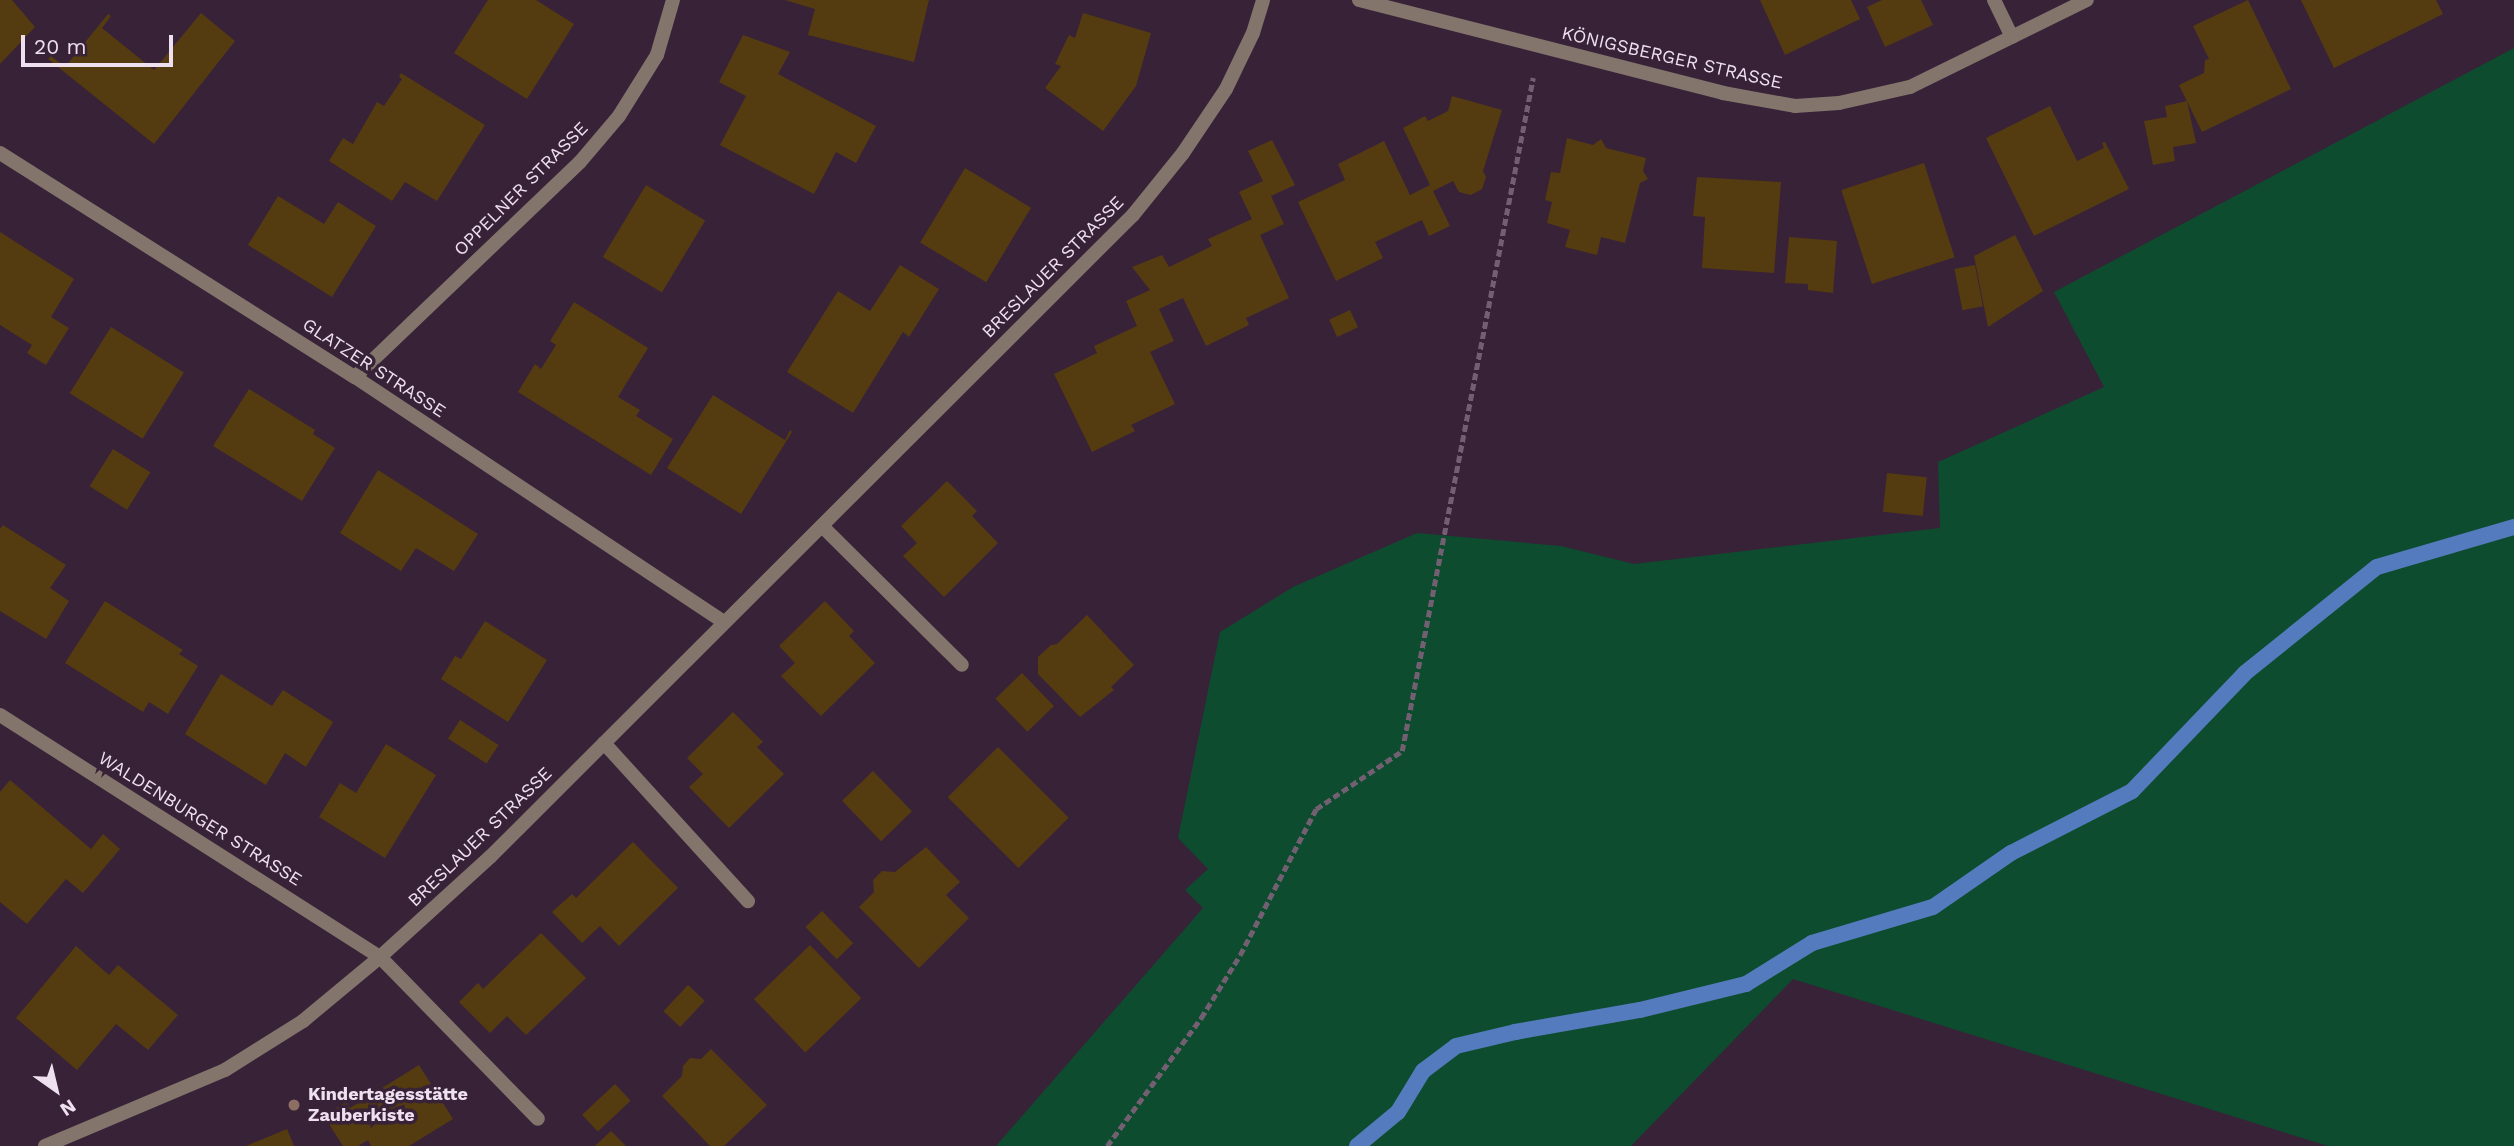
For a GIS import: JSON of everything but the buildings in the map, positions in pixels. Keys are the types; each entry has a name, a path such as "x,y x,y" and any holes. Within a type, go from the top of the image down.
{"street":[{"name":"OPPELNER STRASSE","path":"355,377 580,162 619,116 657,55 673,0"},
{"name":"BRESLAUER STRASSE","path":"44,1146 225,1070 303,1021 380,957 490,857 1133,215 1183,153 1226,89 1253,33 1263,0"},
{"name":"KÖNIGSBERGER STRASSE","path":"1359,0 1723,93 1795,106 1839,103 1910,87 2087,0"},
{"path":"1994,0 2012,37"},
{"name":"GLATZER STRASSE","path":"0,153 355,377 724,622"},
{"path":"822,526 962,665"},
{"name":"WALDENBURGER STRASSE","path":"0,715 380,957"},
{"path":"604,743 748,901"},
{"path":"380,957 538,1119"}],"path":[{"path":"1107,1146 1201,1018 1240,955 1316,809 1402,751 1539,47"}],"green space":[{"path":"2514,48 2514,1146 2328,1146 1793,979 1631,1146 996,1146 1203,908 1185,890 1208,869 1178,838 1220,632 1293,587 1417,533 1561,546 1634,564 1940,528 1938,462 2104,387 2054,292"}],"waterway":[{"path":"1357,1146 1398,1112 1423,1071 1456,1046 1515,1032 1640,1010 1746,984 1812,943 1933,907 2011,853 2132,791 2245,673 2377,567 2514,527"}],"place":[{"name":"Kindertagesstätte Zauberkiste","path":"294,1105"}]}
